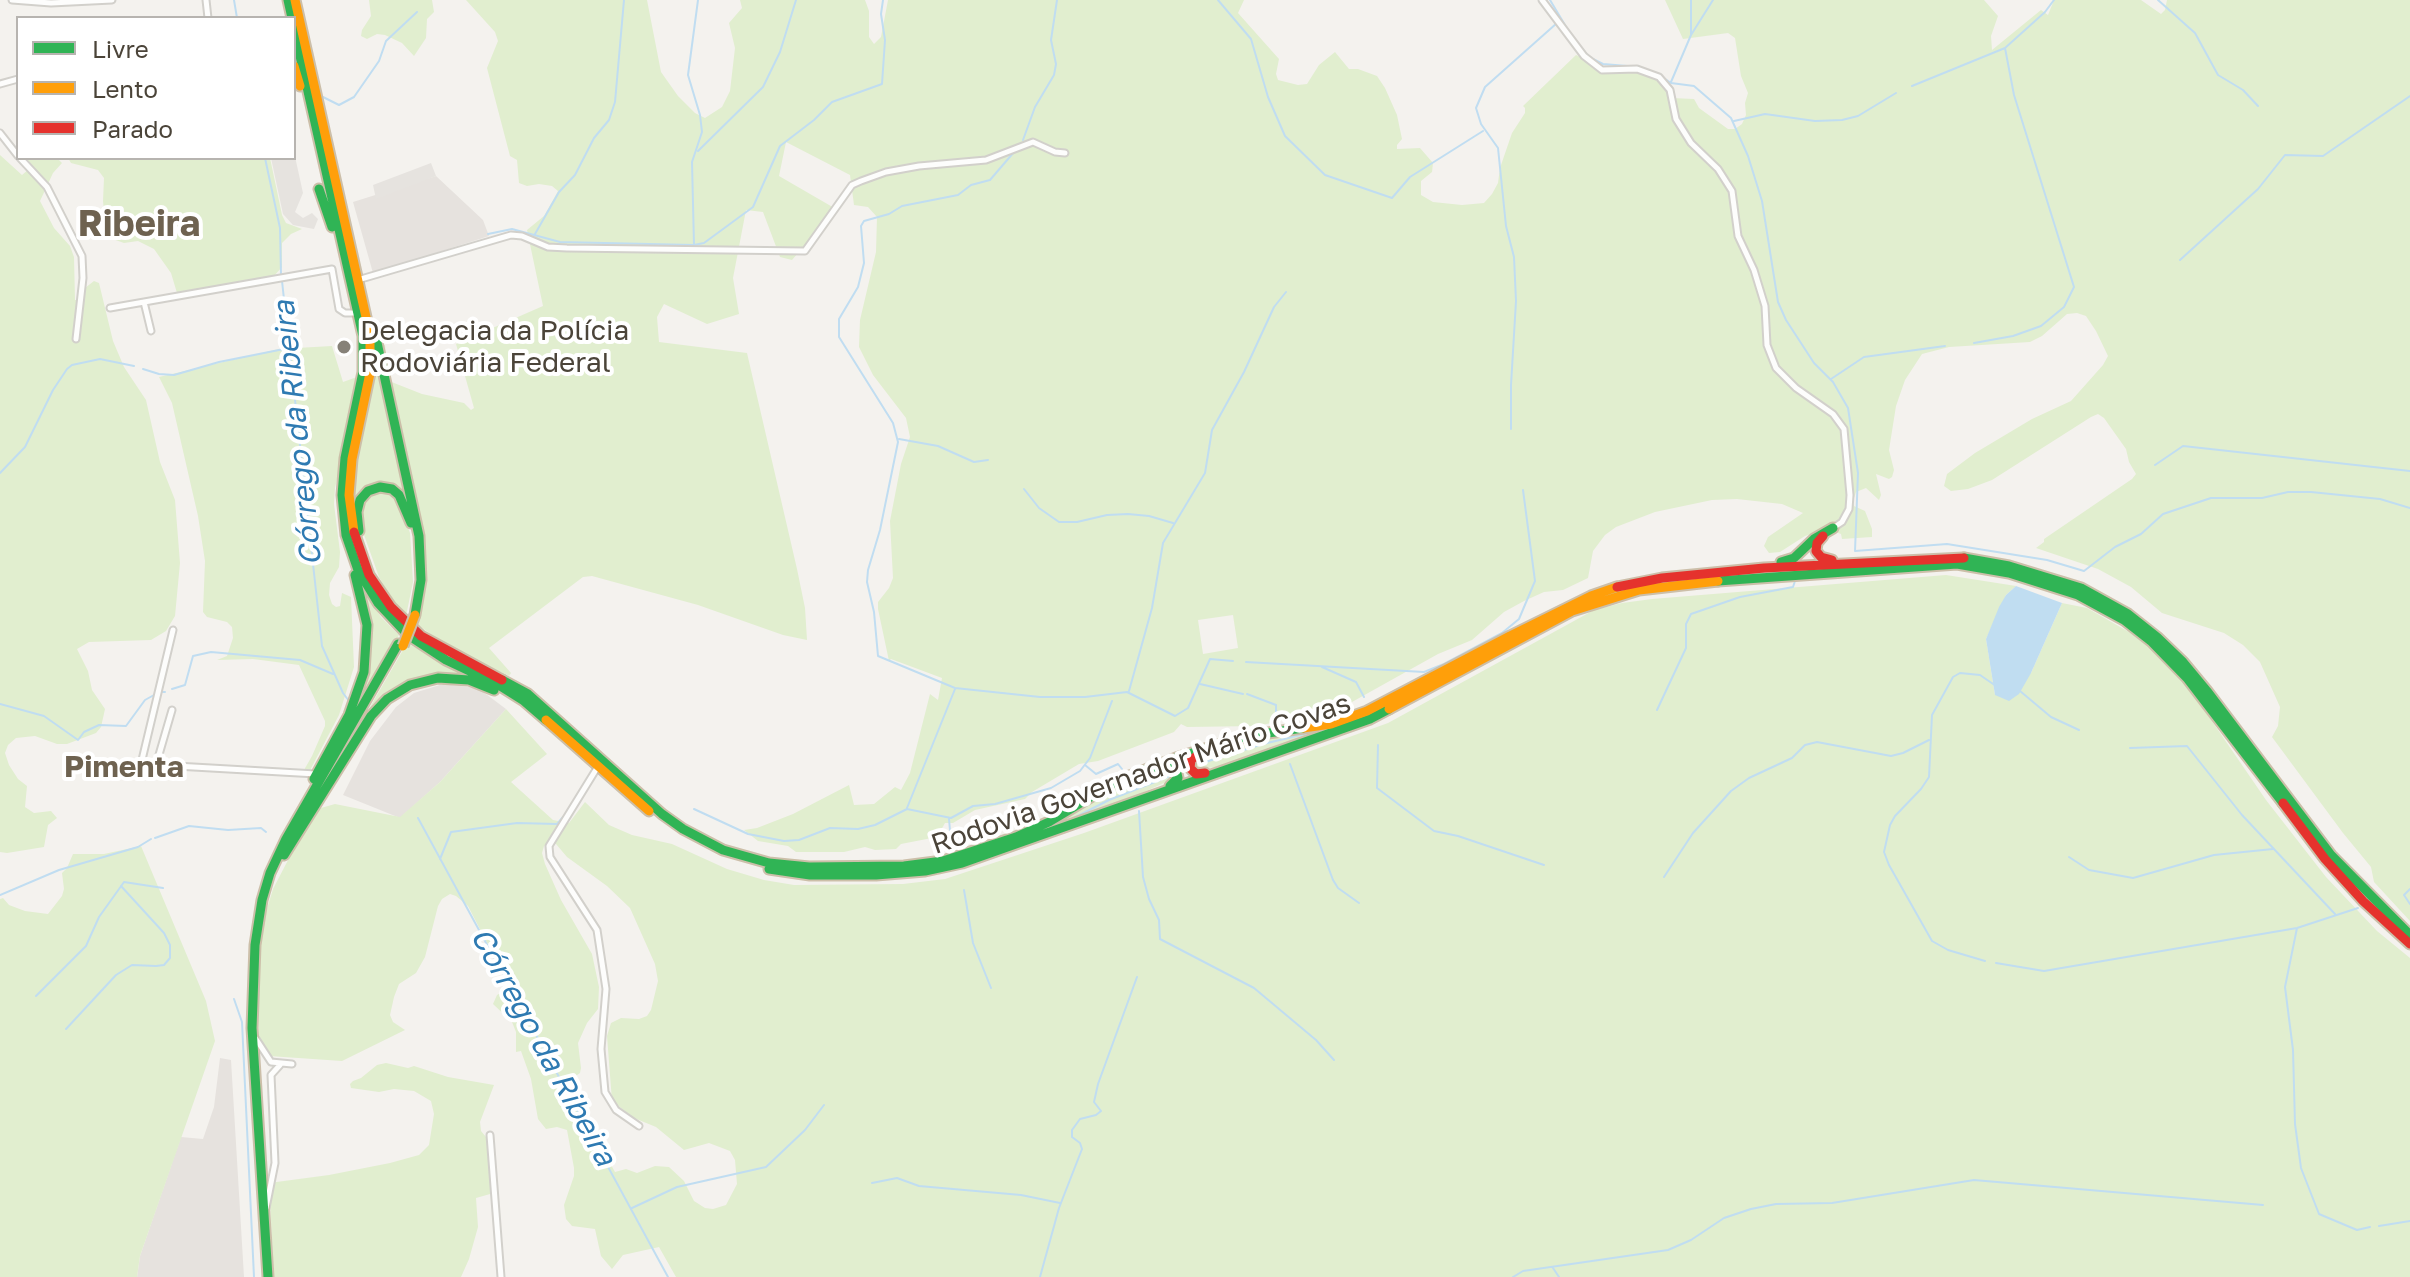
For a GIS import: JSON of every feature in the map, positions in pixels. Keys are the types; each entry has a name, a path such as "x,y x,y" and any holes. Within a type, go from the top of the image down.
{"highway":[{"name":"Rodovia Governador Mário Covas","path":"295,0 368,326 371,354 369,382 351,470 350,516 365,567 395,612 413,629 439,648 528,694 672,822 723,850 787,866 904,866 943,861 1025,833 1119,780 1176,758 1247,736 1331,724 1387,703 1476,653 1591,596 1637,582 1711,573 1957,557 2009,566 2081,588 2143,625 2189,669 2343,869 2410,935"},
{"name":"Rodovia Governador Mário Covas","path":"296,39 363,336 364,363 343,469 344,521 351,553 363,579 378,603 400,628 435,654 515,694 597,768 668,826 703,847 753,865 810,875 876,875 946,867 1370,719 1572,611 1617,595 1766,576 1945,563 1972,565 2036,580 2078,595 2124,620 2152,642 2187,678 2331,865 2363,901 2410,944"},
{"path":"296,72 314,126"},
{"path":"319,189 346,268"},
{"path":"260,910 279,865 401,645 421,580 419,536 361,279 348,243"},
{"path":"395,612 367,560 359,529 357,508 365,493 380,487 392,489 404,502 411,522 416,559 413,614"},
{"path":"268,1277 253,1035 253,967 260,910 281,844 354,704 365,661 365,614 347,549 344,521"},
{"path":"1833,528 1817,543 1816,551 1821,557 1828,560 1887,560"},
{"path":"1711,573 1790,560 1814,539 1833,528"},
{"path":"266,885 286,839 401,645"},
{"path":"279,865 371,716 393,695 417,682 445,677 485,686 522,706 578,749"},
{"path":"1247,736 1200,753 1191,760 1190,768 1199,774 1257,759"},
{"path":"1119,780 1162,767 1178,772 1175,783 1129,805"}],"street":[{"path":"12,0 51,3 112,0"},
{"path":"1542,0 1584,56 1602,70 1637,69 1659,77 1670,90 1676,119 1691,143 1718,169 1732,191 1738,236 1761,294 1767,345 1776,368 1796,388 1833,414 1844,429 1849,509 1842,522 1833,528"},
{"path":"0,133 16,153"},
{"path":"361,279 511,235 522,236 548,247 805,251 852,185 874,176 919,166 986,160 1033,142 1065,153"},
{"path":"22,160 47,187 82,256 83,278 76,339"},
{"path":"110,308 332,269 339,309 345,313 357,313"},
{"path":"144,302 151,331"},
{"path":"173,630 141,764 316,774"},
{"path":"156,765 172,710"},
{"path":"597,768 549,846 550,857 597,930 606,989 601,1049 605,1092 616,1110 639,1126"},
{"path":"253,1035 271,1062 292,1064"},
{"path":"264,1212 272,1192 275,1163 271,1075 280,1065"},
{"path":"490,1135 501,1277"}],"shaded area":[{"path":"271,160 296,160 303,193 295,212 303,218 312,213 318,219 314,229 293,225 283,214"},
{"path":"431,163 436,176 376,199 373,185"},
{"path":"436,176 483,220 489,236 373,273 353,202"},
{"path":"443,684 482,691 506,709 440,782 400,818 343,795 370,741 396,707 414,693"},
{"path":"220,1058 231,1060 244,1277 137,1277 140,1256 181,1137 203,1139 214,1107"}],"green space":[{"path":"369,0 432,0 434,12 427,19 426,38 414,56 402,43 385,35 377,34 367,39 361,36 371,16"},
{"path":"466,0 647,0 661,72 678,96 695,113 705,118 722,107 730,91 735,48 729,23 742,8 740,0 865,0 869,11 869,37 874,44 881,37 888,0 1244,0 1238,13 1279,59 1278,80 1307,84 1319,65 1335,52 1349,69 1377,76 1397,115 1402,139 1397,149 1420,148 1433,163 1432,172 1421,181 1421,195 1433,202 1462,205 1484,203 1492,194 1512,133 1525,113 1523,106 1576,55 1610,70 1630,71 1653,78 1667,88 1672,98 1694,99 1699,108 1728,129 1742,124 1748,93 1741,76 1735,38 1728,33 1683,39 1665,0 1984,0 1998,16 1991,36 1992,50 2041,10 2048,15 2054,0 2141,0 2161,14 2167,0 2410,0 2410,921 2374,882 2371,867 2272,737 2278,726 2280,707 2260,662 2243,645 2224,633 2162,613 2131,587 2098,569 2036,548 2044,539 2136,474 2126,449 2104,418 2098,414 2091,417 1992,480 1968,489 1951,491 1944,486 1947,474 1975,453 2032,419 2071,401 2103,365 2108,356 2096,331 2086,316 2077,313 2067,314 2042,336 2030,342 1949,347 1922,354 1905,380 1896,406 1889,450 1894,470 1892,477 1889,479 1876,474 1881,495 1879,500 1866,488 1856,492 1853,501 1854,506 1865,511 1872,537 1842,539 1841,534 1828,529 1805,536 1780,552 1769,553 1764,546 1768,537 1803,513 1782,504 1737,499 1712,500 1655,512 1616,527 1605,535 1593,551 1588,578 1563,590 1544,592 1524,601 1504,612 1472,640 1438,654 1332,710 1257,726 1187,727 1181,724 1174,732 1098,761 1079,764 1025,799 975,810 953,823 945,823 937,837 901,844 896,849 865,847 844,852 796,852 788,846 758,841 744,830 793,814 849,785 854,805 874,804 895,787 901,790 910,773 930,694 938,700 942,678 891,659 889,661 878,609 878,602 893,578 890,521 901,464 910,437 906,418 873,375 859,347 860,320 876,252 877,217 868,207 854,205 850,175 786,142 779,176 836,209 792,260 780,257 763,212 746,210 733,278 739,314 707,324 664,304 657,317 659,342 747,353 797,569 805,608 807,640 783,635 698,605 592,576 583,577 489,648 511,673 509,676 451,648 415,623 425,567 380,346 385,345 389,381 422,394 464,403 471,410 474,408 456,344 543,306 527,230 544,216 558,191 552,186 519,183 517,160 510,156 487,68 498,41 495,32","holes":["1233,615 1238,648 1203,654 1198,620"]},
{"path":"0,155 22,175 29,169 22,160 59,160 62,163 53,173 40,201 74,257 75,300 79,300 85,288 94,281 99,283 113,341 124,367 146,400 160,462 175,500 180,563 175,616 166,631 151,640 89,642 77,649 88,671 92,690 105,709 101,727 96,733 67,744 57,744 35,736 16,738 8,745 5,753 9,765 27,786 25,807 34,813 51,811 57,818 48,825 44,847 0,852"},
{"path":"69,160 270,160 282,215 286,223 302,229 282,243 282,267 274,276 177,293 171,273 154,249 138,241 124,243 107,237 104,178 98,170"},
{"path":"332,346 343,382 357,377 358,387 335,488 340,552 339,567 330,583 329,595 336,607 340,606 342,593 351,597 354,667 339,715 307,776 298,773 304,770 312,756 325,721 299,665 253,659 217,660 227,656 233,638 232,627 227,622 207,617 203,612 205,561 198,516 172,403 159,377 279,349"},
{"path":"376,358 410,506 399,489 383,482 367,486 354,502 358,455"},
{"path":"379,492 393,495 399,501 410,533 413,582 406,616 379,577 363,532 362,508 367,499"},
{"path":"1946,575 2016,586 2006,595 1986,639 1995,695 2031,673 2062,603 2087,608 2150,644 2181,676 2266,800 2326,877 2377,931 2410,958 2410,1277 676,1277 659,1247 623,1255 612,1269 601,1256 595,1229 572,1226 566,1219 564,1205 574,1176 567,1130 557,1127 546,1129 538,1119 531,1079 521,1051 516,1052 516,1032 512,1022 493,1004 502,992 512,993 506,976 468,906 456,896 450,894 442,899 425,957 416,973 399,984 394,997 390,1015 393,1022 405,1030 342,1061 269,1056 259,1040 257,985 262,925 273,889 314,810 335,804 400,817 440,782 506,709 547,754 511,782 553,820 569,823 585,802 609,825 632,835 672,844 727,869 764,880 794,885 903,884 945,879 1084,833 1388,723 1594,610 1652,599","holes":["556,844 567,857 607,886 630,908 655,964 658,981 647,1016 621,1018 611,1023 607,1036 612,1101 634,1118 656,1127 684,1150 709,1143 730,1151 735,1160 737,1184 726,1205 713,1209 694,1201 684,1181 669,1167 655,1166 637,1173 626,1169 615,1172 569,1090 570,1080 580,1073 578,1043 598,1009 599,987 592,954 561,900 545,864 544,846"]},
{"path":"363,590 381,617 399,635 327,763 365,675"},
{"path":"407,643 462,676 396,690 336,766"},
{"path":"1337,727 1216,767 1198,769 1194,765 1205,754 1247,741"},
{"path":"1161,771 1170,771 1173,779 1097,813 1048,828 1101,796"},
{"path":"141,846 206,1001 215,1041 140,1256 137,1277 0,1277 0,899 25,911 48,914 62,896 62,873 73,854 104,854"},
{"path":"386,1063 408,1068 414,1066 448,1077 494,1085 480,1122 497,1192 476,1198 478,1227 461,1277 274,1277 269,1183 390,1163 419,1155 429,1145 434,1114 431,1101 414,1091 394,1089 379,1092 351,1088 353,1081 377,1065"}],"water":[{"path":"2016,586 2062,603 2031,673 2019,694 2009,701 1995,695 1986,639 1999,607"}],"waterway":[{"name":"Córrego da Ribeira","path":"234,0 237,16"},
{"path":"535,234 559,192 575,175 594,138 609,120 615,102 624,0"},
{"path":"694,245 692,162 702,132 688,75 698,0"},
{"path":"698,151 763,87 780,52 796,0"},
{"path":"488,234 512,229 560,242 704,243 753,207 780,146 832,102 882,84 885,40 881,14 883,0"},
{"path":"1023,140 1035,107 1054,75 1056,64 1051,40 1057,0"},
{"path":"1218,0 1251,39 1268,97 1285,136 1325,175 1392,198 1410,177 1483,131"},
{"path":"1550,0 1568,30"},
{"path":"1691,0 1691,35"},
{"path":"1671,82 1691,35 1713,0"},
{"path":"1912,86 2005,48 2054,0"},
{"path":"2158,0 2195,33 2218,75 2243,90 2258,106"},
{"path":"319,95 339,105 354,97 379,61 386,41 417,12"},
{"path":"1511,429 1516,301 1514,257 1506,226 1498,148 1481,124 1476,108 1485,87 1557,23"},
{"path":"1579,45 1589,57 1603,64 1639,67 1671,83 1694,86 1731,118 1748,156 1762,201 1778,302 1814,363 1833,382 1848,408 1858,473 1855,551 1947,544 2047,560 2084,571 2115,547 2141,534 2163,514 2211,498 2262,498 2288,492 2311,492 2380,499 2410,508"},
{"path":"1974,343 2013,336 2041,326 2064,307 2074,287 2014,95 2005,48"},
{"path":"1734,121 1765,114 1815,121 1842,120 1858,116 1896,93"},
{"path":"2180,260 2258,189 2285,155 2323,156 2410,96"},
{"path":"1014,152 990,180 971,185 958,195 902,206 889,214 864,221 861,226 864,263 858,287 839,319 839,337 893,423 898,442 880,530 868,570 878,656 955,688 1040,697 1085,697 1127,692 1175,716 1188,708 1210,659 1233,661"},
{"name":"Córrego da Ribeira","path":"265,160 280,228 281,275"},
{"name":"Córrego da Ribeira","path":"282,281 322,646 349,701"},
{"path":"1129,691 1152,608 1163,543 1205,473 1212,430 1244,372 1274,307 1286,292"},
{"path":"1831,379 1864,357 1945,346"},
{"path":"143,369 174,375 289,348"},
{"path":"0,473 25,447 53,390 72,365 100,359 134,366"},
{"path":"899,439 938,446 974,462 988,460"},
{"path":"2155,465 2183,446 2410,471"},
{"path":"1024,489 1039,508 1059,522 1128,514 1173,523"},
{"path":"1246,662 1424,672 1502,633 1519,619 1535,581 1523,490"},
{"path":"1657,710 1686,648 1686,624 1691,614 1740,597 1793,587 1795,581"},
{"path":"172,689 185,685 193,656 211,652 300,660 333,674"},
{"path":"1322,667 1356,682 1364,697"},
{"path":"1985,961 1948,950 1932,941 1884,852 1895,816 1929,777 1932,715 1953,677 1960,673 1980,675 1996,686"},
{"path":"1200,684 1243,694"},
{"path":"907,808 955,689"},
{"path":"2020,691 2051,717 2079,730"},
{"path":"1247,694 1276,705 1276,722"},
{"path":"0,704 44,716 78,740 84,732 99,725 126,726 145,700 154,695"},
{"path":"694,809 748,834 784,841 799,840 830,828 858,829 875,825 907,809 951,818 973,806 995,804 1051,788 1080,771 1090,758 1112,701"},
{"path":"1199,764 1322,730"},
{"path":"1664,877 1693,833 1731,791 1749,778 1792,758 1805,745 1817,742 1891,756 1929,740"},
{"path":"1378,745 1377,788 1434,831 1544,865"},
{"path":"2130,748 2187,746 2242,815 2335,914"},
{"path":"1085,765 1096,774 1118,764 1122,769"},
{"path":"1290,764 1333,880 1338,888 1359,903"},
{"path":"1064,823 1109,800 1170,776"},
{"path":"1139,811 1143,877 1159,920 1160,939 1254,988 1316,1040 1334,1060"},
{"path":"440,859 451,832 517,823 557,824 563,817"},
{"name":"Córrego da Ribeira","path":"418,818 668,1277"},
{"path":"949,819 951,842"},
{"path":"155,838 189,826 228,830 261,828 266,832"},
{"path":"0,895 59,870 138,847 151,839"},
{"path":"2069,857 2089,870 2133,878 2214,855 2273,849"},
{"path":"36,996 86,946 99,917 124,882 163,888"},
{"path":"66,1029 116,975 132,965 164,965 170,958 170,945 164,933 121,886"},
{"path":"2410,889 2404,895 2410,904"},
{"path":"964,890 973,943 991,988"},
{"path":"1996,963 2044,971 2297,928 2358,908"},
{"path":"2297,928 2285,987 2293,1050 2295,1124 2301,1168 2319,1214 2357,1230 2370,1227"},
{"path":"1040,1277 1059,1208 1082,1149 1072,1137 1072,1130 1080,1119 1101,1111 1094,1102 1098,1084 1137,977"},
{"path":"234,999 242,1022 254,1277"},
{"path":"632,1208 677,1187 766,1167 805,1130 824,1105"},
{"path":"872,1183 897,1178 919,1186 1021,1195 1060,1203"},
{"path":"1513,1277 1523,1271 1668,1250 1691,1240 1724,1218 1751,1209 1776,1204 1832,1203 1974,1180 2263,1205"},
{"path":"2379,1226 2410,1221"},
{"path":"1553,1268 1559,1277"}],"traffic: fast":[{"path":"288,0 292,16"},
{"path":"296,38 363,336 363,372 345,458 342,495 346,535 358,570 378,603 408,635 446,660 497,684 546,720"},
{"path":"319,189 332,227"},
{"path":"376,338 419,536 421,580 415,615"},
{"path":"359,531 357,512 360,500 368,491 380,487 392,489 399,495 411,523"},
{"path":"1781,562 1794,558 1814,539 1833,528"},
{"path":"1964,558 2009,566 2081,588 2128,614 2157,637 2207,691 2331,855 2410,935"},
{"path":"1718,581 1957,564 2009,573 2078,595 2124,620 2152,642 2187,678 2283,803"},
{"path":"314,779 349,715 364,672 367,625 355,575"},
{"path":"268,1277 252,1028 255,945 262,900 270,873 286,839 398,644"},
{"path":"284,855 371,716 387,699 410,685 438,678 469,680 494,690"},
{"path":"502,680 528,694 662,814 683,829 723,850 769,863 809,867 904,866 943,861 1016,837 1049,822 1119,780 1176,758 1247,736 1303,728"},
{"path":"769,869 810,875 876,875 925,871 962,863 1370,719 1389,709"},
{"path":"1157,768 1176,769 1178,778 1170,786"}],"traffic: slow":[{"path":"295,0 370,335 370,373 352,459 349,495 354,532"},
{"path":"296,73 300,86"},
{"path":"1389,709 1572,611 1639,590 1718,581"},
{"path":"1303,728 1331,724 1367,711 1510,636 1591,596 1617,587"},
{"path":"403,646 415,615"},
{"path":"546,720 649,811"}],"traffic: jam":[{"path":"354,532 369,575 391,607 421,636 502,680"},
{"path":"1823,536 1817,543 1816,551 1821,557 1832,560"},
{"path":"1617,587 1662,578 1764,568 1964,558"},
{"path":"1199,754 1191,760 1190,768 1196,774 1205,773"},
{"path":"2283,803 2325,859 2363,901 2410,944"}],"place":[{"name":"Delegacia da Polícia Rodoviária Federal","path":"344,347"}],"district":[{"name":"Ribeira","path":"139,225"},
{"name":"Pimenta","path":"124,767"}]}
